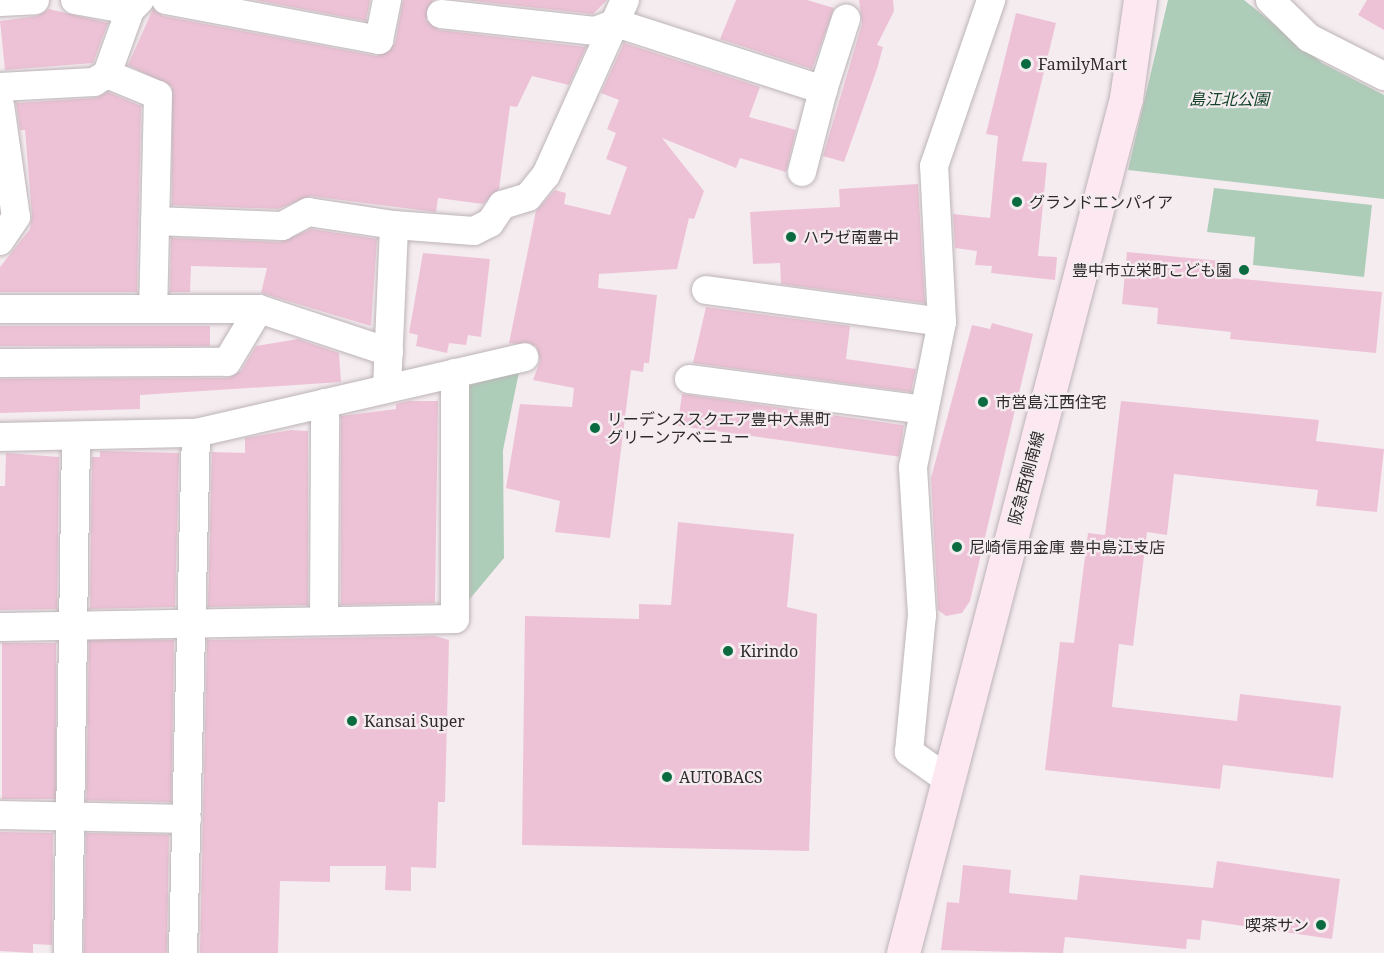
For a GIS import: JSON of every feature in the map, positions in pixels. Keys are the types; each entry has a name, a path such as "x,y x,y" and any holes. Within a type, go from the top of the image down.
{"street":[{"path":"0,2 35,0"},
{"path":"0,87 94,82 107,74 135,5 75,0"},
{"path":"166,0 379,40 387,0"},
{"path":"947,779 909,752 922,615 913,467 942,322 934,166 992,0"},
{"name":"阪急西側南線","path":"903,953 1126,98 1140,0"},
{"path":"1270,0 1309,38 1383,73"},
{"path":"441,14 516,10 595,31 620,12"},
{"path":"155,221 282,226 308,213 394,225 474,231 490,223 502,205 528,196 546,175 620,12"},
{"path":"620,12 822,90"},
{"path":"802,172 822,90 846,19"},
{"path":"107,74 158,95 153,308"},
{"path":"0,105 16,216 0,241"},
{"path":"387,388 394,225"},
{"path":"706,291 942,322"},
{"path":"0,309 259,309 389,352"},
{"path":"0,363 226,362 259,309"},
{"path":"0,437 196,433 524,357"},
{"path":"0,627 192,626 455,619 455,373"},
{"path":"689,379 924,410"},
{"path":"324,621 325,403"},
{"path":"183,953 196,433"},
{"path":"68,953 76,436"},
{"path":"0,815 187,819"}],"green space":[{"name":"島江北公園","path":"1168,0 1244,0 1322,63 1384,95 1384,199 1128,170"},
{"path":"1214,188 1372,205 1364,277 1253,265 1255,237 1207,232"},
{"path":"519,372 503,450 504,558 463,607 464,396 470,385"}],"building":[{"path":"255,0 370,0 366,21"},
{"path":"403,0 433,0 426,20 439,30 586,47 569,85 532,76 517,107 510,106 499,189 483,204 438,198 436,212 310,196 278,209 172,205 172,87 128,65 153,9 163,16 377,56 395,44"},
{"path":"465,0 607,0 593,14"},
{"path":"736,0 807,0 834,8 812,69 720,39"},
{"path":"859,0 893,0 894,11 877,45 883,47 877,69 844,162 823,156 862,24"},
{"path":"1367,0 1384,0 1384,30 1358,15"},
{"path":"49,9 108,23 93,63 5,70 0,21 37,16"},
{"path":"1016,13 1056,23 1022,161 1047,163 1038,256 1057,257 1055,280 991,273 992,266 975,265 977,251 955,248 953,214 990,218 998,136 986,134"},
{"path":"624,43 760,87 749,117 796,130 786,172 740,158 736,168 662,138 704,191 694,219 689,218 677,269 599,274 598,288 657,295 649,363 644,363 643,372 631,370 610,538 555,532 560,501 506,488 520,404 572,407 574,388 533,380 540,361 536,346 509,343 536,211 555,190 566,193 564,204 610,215 627,167 606,159 616,133 607,129 619,100 601,93"},
{"path":"108,92 141,106 137,292 0,292 0,267 30,229 32,215 25,130 20,130 16,103 95,98"},
{"path":"918,184 925,303 781,284 780,263 753,264 750,212 840,207 839,189"},
{"path":"311,229 377,239 371,326 261,293 267,268 191,266 190,292 170,292 171,238 281,242"},
{"path":"1127,252 1221,261 1220,277 1382,292 1376,353 1230,339 1231,332 1157,324 1158,308 1122,304"},
{"path":"423,253 490,259 481,337 468,335 466,345 449,343 447,353 416,346 418,335 409,333"},
{"path":"706,307 850,326 846,359 916,369 911,392 693,363"},
{"path":"992,323 1033,334 970,601 962,613 946,616 938,610 931,478 972,325 990,329"},
{"path":"0,326 210,326 210,346 0,346"},
{"path":"298,339 339,353 341,382 140,395 140,409 0,413 0,379 228,378 241,371 256,346"},
{"path":"682,394 904,425 899,457 678,426"},
{"path":"408,401 438,401 435,603 341,605 341,416 396,409 396,404"},
{"path":"1121,401 1319,420 1316,441 1384,449 1377,512 1316,506 1318,490 1174,474 1167,535 1147,532 1133,646 1119,644 1112,707 1237,721 1240,694 1341,706 1333,778 1223,765 1220,789 1045,770 1060,642 1074,643 1088,533 1105,535"},
{"path":"291,430 308,431 308,605 208,607 212,452 245,453 245,438"},
{"path":"100,451 179,453 175,607 90,609 92,457 100,457"},
{"path":"6,453 59,457 57,609 0,610 0,486 5,486"},
{"path":"678,522 794,534 787,607 817,614 809,851 522,845 525,616 639,619 639,604 671,605"},
{"name":"Kansai Super","path":"435,636 449,640 445,802 438,802 436,868 411,867 411,891 385,890 386,866 330,866 330,882 280,881 278,953 200,953 207,640"},
{"path":"89,639 174,640 171,802 86,800"},
{"path":"2,643 56,643 56,799 2,799"},
{"path":"0,832 53,833 52,945 33,944 33,953 0,951"},
{"path":"86,833 169,834 167,953 84,953"},
{"path":"1217,861 1340,879 1332,939 1202,920 1200,940 1187,939 1186,949 1065,937 1063,953 941,950 947,902 959,903 963,865 1011,870 1009,893 1077,900 1080,875 1213,888"}],"place":[{"name":"FamilyMart","path":"1026,64"},
{"name":"グランドエンパイア","path":"1017,202"},
{"name":"ハウゼ南豊中","path":"791,237"},
{"name":"豊中市立栄町こども園","path":"1244,270"},
{"name":"市営島江西住宅","path":"983,402"},
{"name":"リーデンススクエア豊中大黒町 グリーンアベニュー","path":"595,428"},
{"name":"尼崎信用金庫 豊中島江支店","path":"957,547"},
{"name":"Kirindo","path":"728,651"},
{"name":"Kansai Super","path":"352,721"},
{"name":"AUTOBACS","path":"667,777"},
{"name":"喫茶サン","path":"1321,925"}]}
